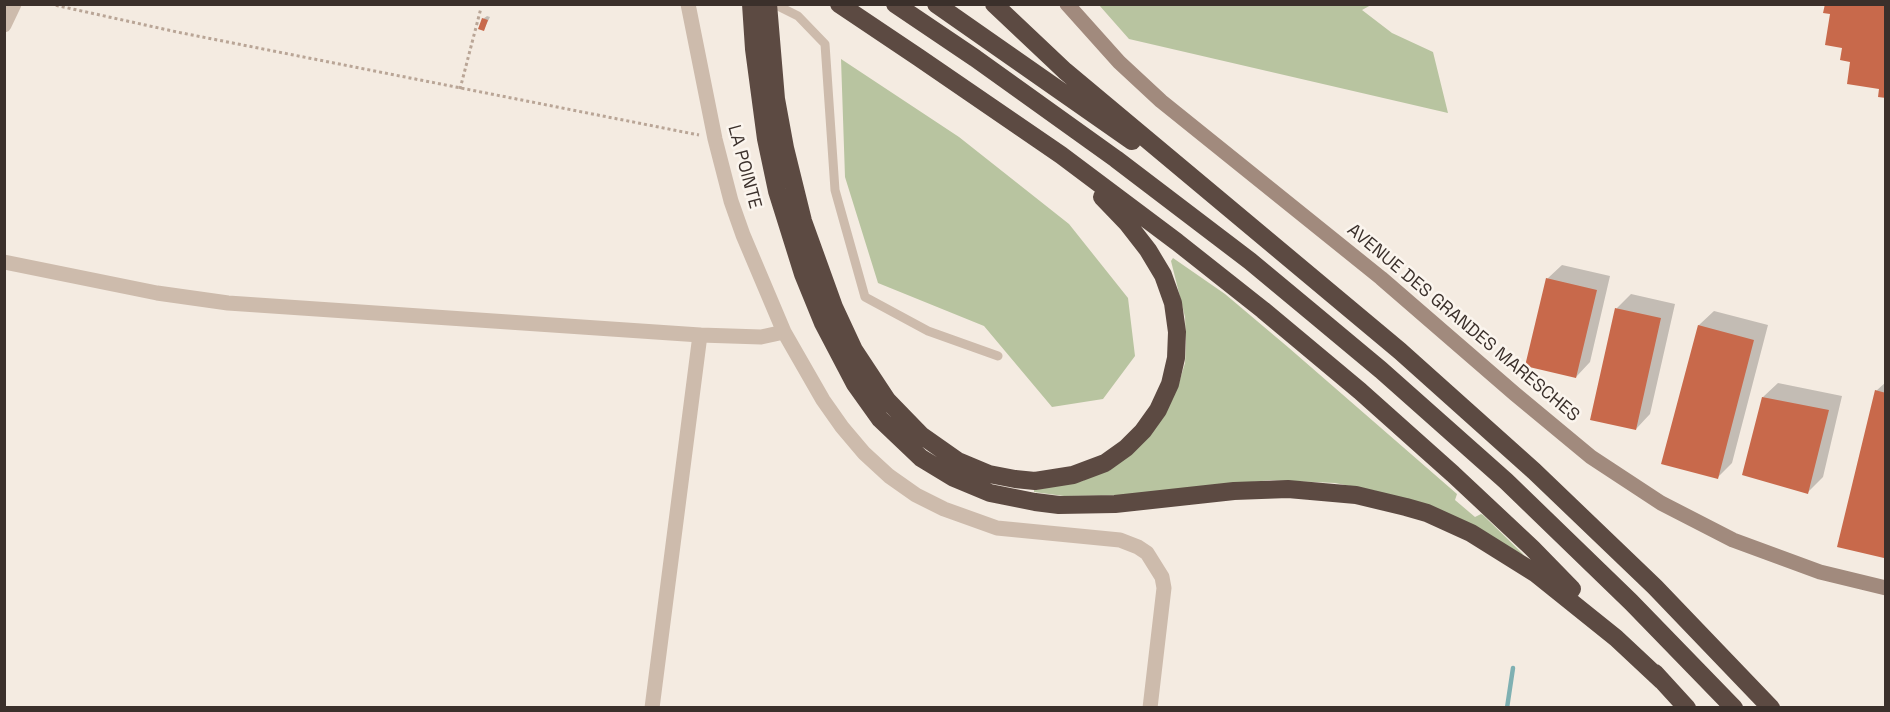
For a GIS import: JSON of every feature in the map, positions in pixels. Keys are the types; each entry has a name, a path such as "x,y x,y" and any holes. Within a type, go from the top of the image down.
{"highway":[{"path":"751,4 760,106 771,167 786,223 814,303 845,367 866,401 891,431 921,458 972,487 1011,498 1051,504 1115,504 1234,491 1288,489 1356,495 1427,513 1471,533 1535,573 1608,631 1662,681"},
{"path":"768,4 780,123 803,221 830,297 860,360 900,416 944,453 970,467 1015,480 1060,479 1095,468 1116,456 1136,439 1155,416 1170,384 1176,358 1177,332 1168,289 1157,263 1140,238 1104,200 1019,125"},
{"path":"838,4 1019,125 1177,242 1360,391 1497,514 1687,708"},
{"path":"895,4 1125,165 1250,261 1373,363 1482,460 1569,542 1734,708"},
{"path":"936,4 1076,101 1274,246"},
{"path":"994,4 1065,71 1400,351 1534,471 1663,596 1771,708"}],"main road":[{"name":"AVENUE DES GRANDES MARESCHES","path":"1067,4 1119,62 1161,101 1381,278 1591,457 1661,503 1732,540 1820,572 1886,588"}],"street":[{"path":"4,25 14,4"},
{"name":"LA POINTE","path":"688,4 715,139 731,201 784,332 823,400 864,453 889,476 916,495 944,509 997,528 1120,540 1147,553 1162,577 1164,588 1150,708"},
{"path":"4,262 157,293 228,303 700,335 761,337 784,332"},
{"path":"652,708 700,335"}],"lane":[{"path":"774,4 798,16 825,44 835,190 865,297 928,331 998,356"}],"path":[{"path":"50,4 177,32 715,139"},
{"path":"460,89 481,8"}],"green space":[{"path":"1099,5 1371,5 1362,10 1392,33 1433,52 1448,113 1129,39"},
{"path":"841,59 959,137 1069,224 1128,298 1135,356 1103,399 1052,407 984,326 878,283 845,177"},
{"path":"1173,258 1225,294 1289,348 1457,494 1455,500 1475,517 1483,515 1524,555 1376,491 1335,483 1270,480 1134,495 1064,496 1034,492 1034,490 1083,481 1178,386 1185,363 1186,341 1185,317 1171,261"}],"building":[{"path":"1825,4 1886,4 1886,98 1878,97 1879,89 1847,84 1850,62 1840,60 1842,48 1825,45 1830,14 1823,13"},
{"path":"482,18 488,20 484,31 478,29"},
{"path":"1546,278 1597,290 1576,378 1525,366"},
{"path":"1615,308 1661,318 1636,430 1590,420"},
{"path":"1698,325 1754,340 1718,479 1661,464"},
{"path":"1875,390 1886,393 1884,558 1837,547"},
{"path":"1762,397 1829,410 1808,494 1742,475"}],"waterway":[{"path":"1507,708 1513,668"}]}
